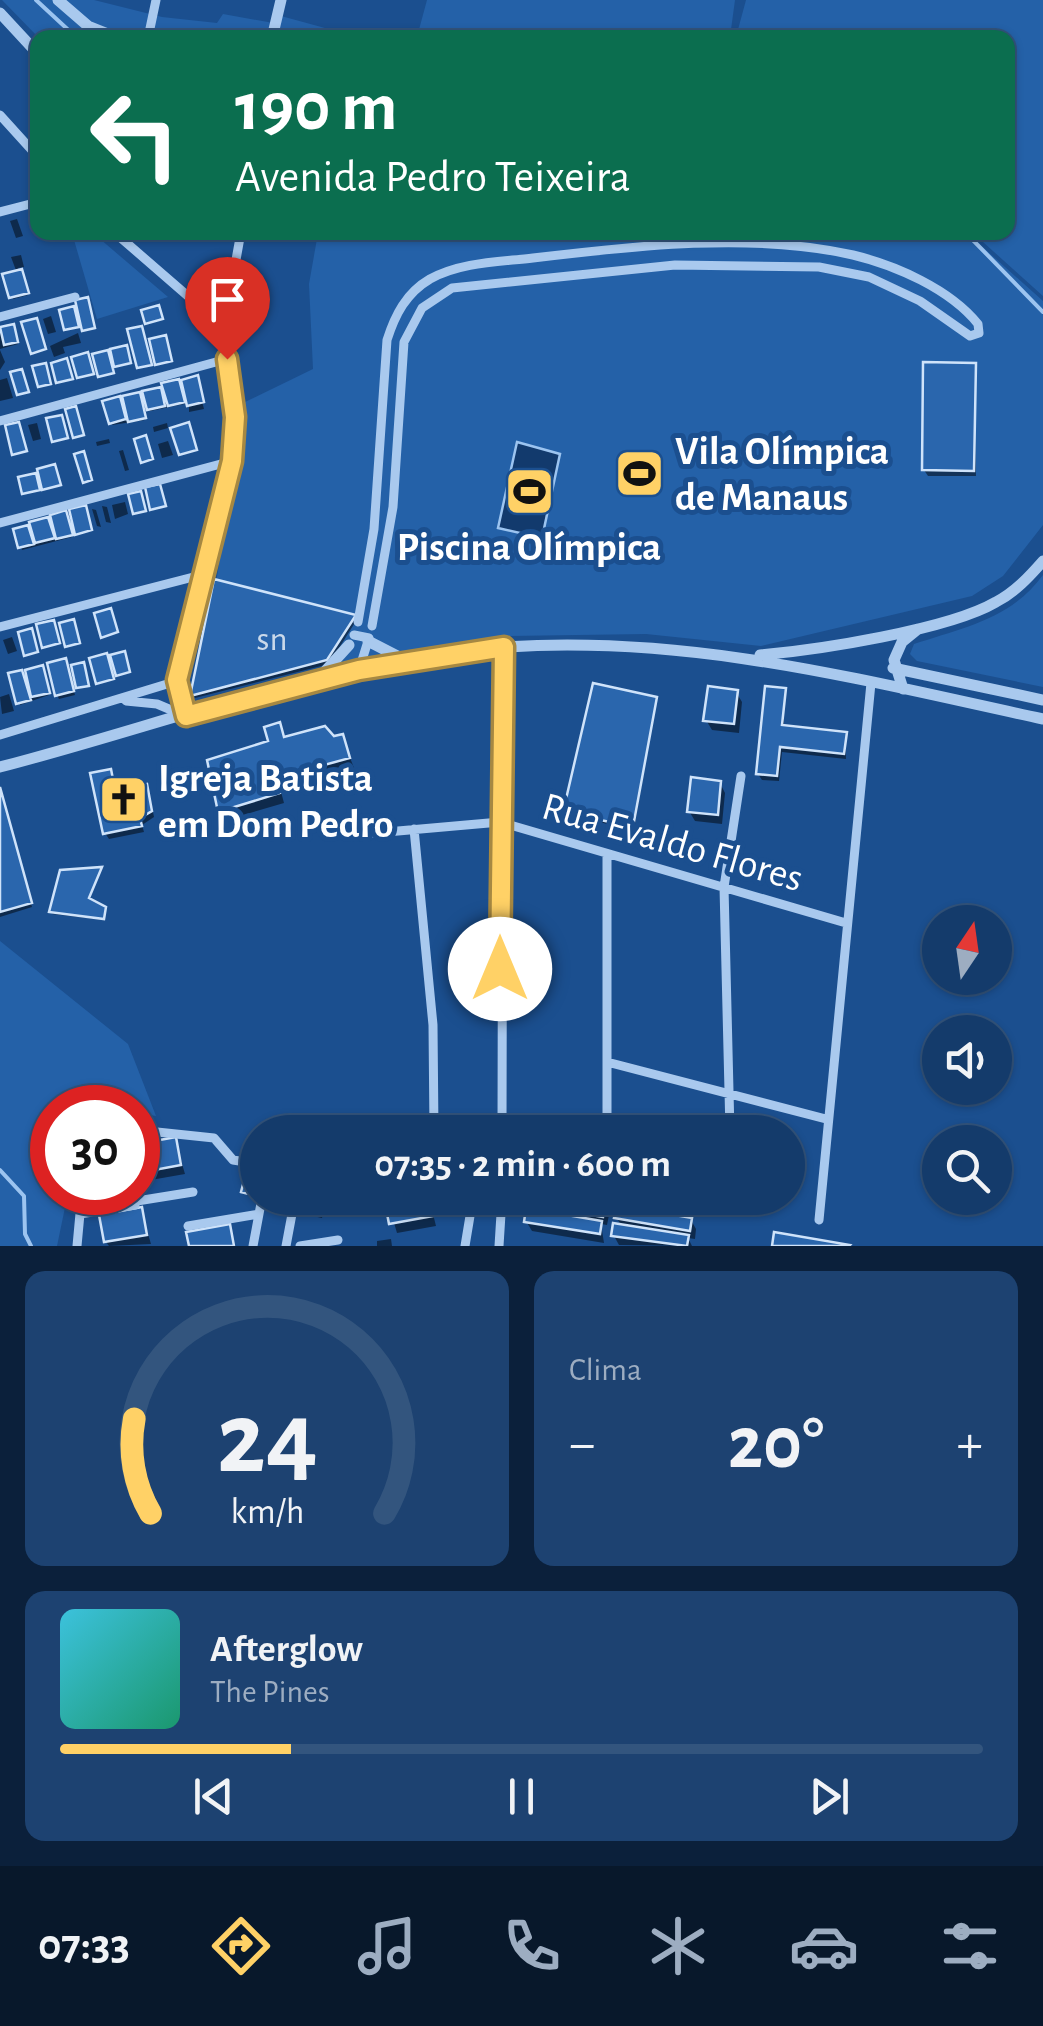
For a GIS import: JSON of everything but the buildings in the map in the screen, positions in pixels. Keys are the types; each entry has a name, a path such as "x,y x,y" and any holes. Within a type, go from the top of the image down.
{"street":[{"path":"58,0 98,30"},
{"path":"150,30 156,0"},
{"path":"274,30 281,0"},
{"path":"0,13 30,45"},
{"path":"0,115 30,148"},
{"path":"0,212 30,204"},
{"path":"124,240 197,301 223,332"},
{"path":"186,716 177,680 232,461 235,417 223,332 240,240"},
{"path":"358,622 374,528 383,372 393,320 426,281 446,271 635,246 820,250 852,254 903,272 973,317 978,333 965,334 894,286 819,267 636,266 511,279 452,288 436,296 408,329 402,354 390,528 372,626"},
{"path":"713,246 713,266"},
{"path":"819,267 820,250"},
{"path":"571,254 572,272"},
{"path":"510,261 511,279"},
{"path":"0,316 75,297"},
{"path":"0,421 227,359"},
{"path":"0,523 232,461"},
{"path":"374,528 390,528"},
{"path":"746,656 922,626 997,602 1043,561"},
{"path":"0,628 205,574"},
{"path":"904,689 893,668 902,642 922,626"},
{"path":"352,640 359,670"},
{"path":"317,680 352,640 369,640 407,660"},
{"path":"359,670 369,640"},
{"path":"0,767 359,670 504,647 654,646 746,656 1043,719"},
{"path":"502,1115 500,822 504,647"},
{"path":"893,668 1043,700"},
{"path":"0,734 119,701 177,680"},
{"path":"818,1220 871,682"},
{"path":"119,701 156,704 186,716"},
{"path":"730,1115 724,887 742,776"},
{"name":"Rua Evaldo Flores","path":"364,834 500,822 846,923"},
{"path":"414,829 433,1025 434,1115"},
{"path":"607,1115 608,854"},
{"path":"607,1062 826,1119"},
{"path":"160,1132 214,1138 233,1160 240,1161"},
{"path":"160,1195 193,1192"},
{"path":"78,1246 80,1215"},
{"path":"188,1226 253,1215"},
{"path":"253,1246 259,1215"},
{"path":"286,1246 291,1215"},
{"path":"465,1246 470,1215"},
{"path":"499,1246 501,1215"},
{"path":"300,1246 338,1240"}],"shaded area":[{"path":"2,0 94,0 162,17 217,23 223,14 279,24 281,16 332,30 31,30"},
{"path":"427,0 735,0 731,30 419,30"},
{"path":"746,0 1043,0 1043,296 981,240 1015,240 1015,30 738,30"},
{"path":"74,240 101,240 168,297 97,319"},
{"name":"Vila Olímpica de Manaus","path":"317,240 975,240 1043,301 1043,525 1003,576 972,596 761,646 646,634 507,636 323,666 351,626 215,589 245,402 313,369 309,284"},
{"name":"Piscina Olímpica","path":"517,442 560,454 542,538 498,528"},
{"path":"1043,575 1043,687 917,661 910,654 914,644 1001,612"},
{"path":"0,941 128,1044 144,1085 30,1085 30,1215 63,1215 57,1246 0,1246"}],"waterway":[{"path":"36,0 68,30"},
{"path":"973,240 1043,312"},
{"path":"0,1170 24,1196 25,1234 31,1246"}],"place":[{"name":"Vila Olímpica de Manaus","path":"640,473"},
{"name":"Piscina Olímpica","path":"529,491"},
{"name":"Igreja Batista em Dom Pedro","path":"123,800"}],"route":[{"path":"227,359 234,396 235,439 177,680 186,716 359,670 504,647 500,969"}]}
